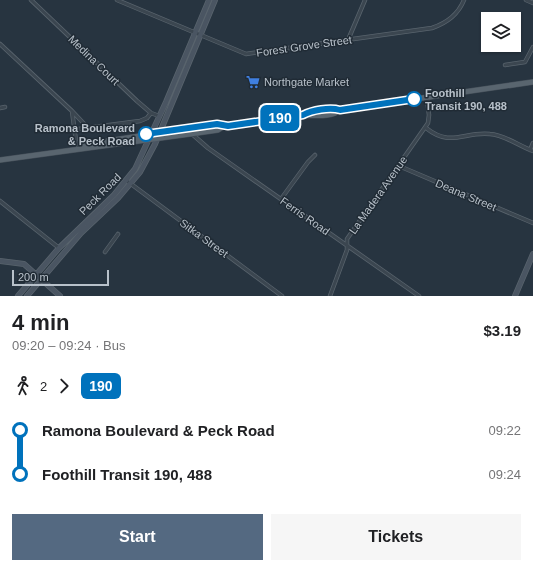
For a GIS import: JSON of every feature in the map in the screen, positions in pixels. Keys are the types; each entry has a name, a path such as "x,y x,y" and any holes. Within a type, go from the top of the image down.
{"main road":[{"name":"Peck Road","path":"27,296 81,233 129,183 148,158 157,139 194,34 209,0"},
{"name":"Peck Road","path":"18,296 59,248 129,183 159,116 176,86 200,36 215,0"},
{"path":"79,148 96,142 159,132 217,124 224,126 533,82"},
{"path":"0,160 79,148 192,134 218,130 224,126"},
{"path":"515,296 533,254"},
{"path":"0,261 24,264 58,296"}],"street":[{"name":"Medina Court","path":"31,0 151,113 159,116"},
{"name":"Forest Grove Street","path":"117,0 194,34 246,54 432,28 443,24 453,17 461,7 464,0"},
{"path":"126,5 129,0"},
{"path":"348,40 365,0"},
{"path":"526,0 533,3"},
{"path":"0,44 72,111 88,128"},
{"path":"505,65 525,62 533,47"},
{"name":"La Madera Avenue","path":"330,296 347,250 347,239 426,128 430,118 427,98"},
{"path":"0,108 5,107"},
{"path":"72,111 73,130 79,148"},
{"path":"73,130 140,121 147,118 151,113"},
{"path":"426,128 433,134 443,138 487,133 496,134 531,150 533,143"},
{"name":"Ferris Road","path":"192,134 202,144 419,296"},
{"path":"281,199 308,162 315,155"},
{"name":"Deana Street","path":"399,166 533,223"},
{"name":"Sitka Street","path":"129,183 282,296"},
{"path":"0,201 59,248"},
{"path":"105,252 118,234"}],"bus line":[{"name":"190","path":"146,134 217,124 228,126 299,116 308,112 335,109 340,110 414,99"}],"place":[{"name":"Northgate Market","path":"253,82"},
{"name":"Foothill Transit 190, 488","path":"414,99"},
{"name":"Ramona Boulevard & Peck Road","path":"146,134"}]}
